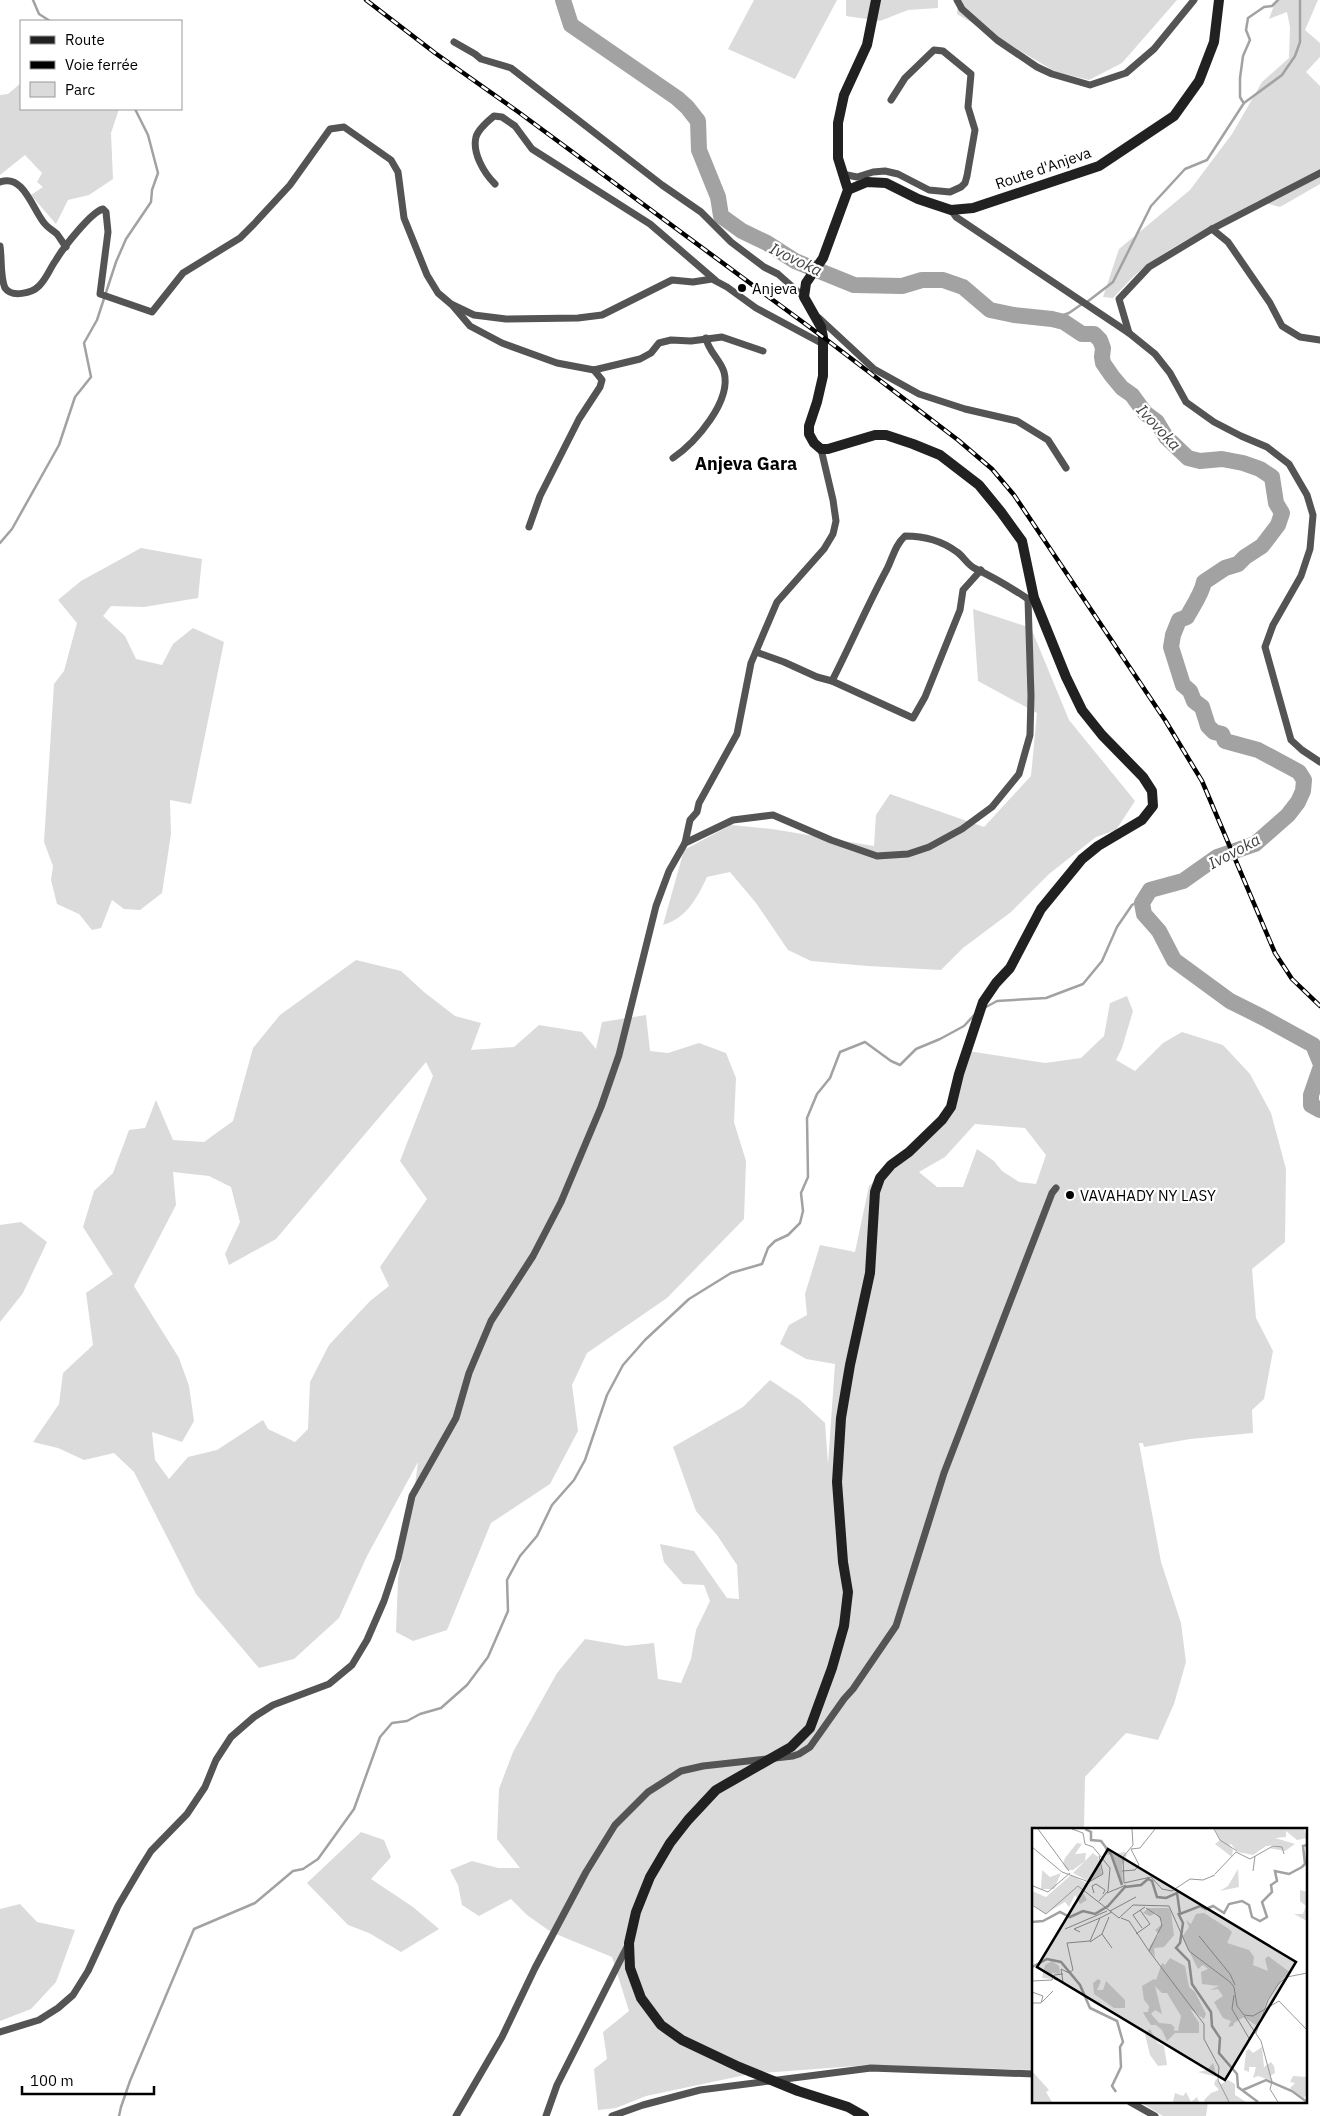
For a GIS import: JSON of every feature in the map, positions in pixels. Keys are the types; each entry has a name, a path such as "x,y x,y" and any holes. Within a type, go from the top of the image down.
{"street":[{"path":"804,297 806,283 823,258 848,190 838,158 838,124 844,95 867,45 876,0"},
{"path":"957,0 962,9 997,40 1037,67 1052,74 1090,84 1126,73 1154,49 1194,0"},
{"name":"Route d'Anjeva","path":"848,190 867,182 886,184 918,199 951,210 973,208 1099,166 1174,116 1199,81 1214,42 1219,0"},
{"path":"0,2032 40,2020 58,2008 73,1994 88,1971 118,1906 141,1866 152,1851 187,1814 205,1787 216,1760 231,1737 254,1717 273,1705 329,1684 352,1665 367,1640 384,1601 398,1559 412,1496 456,1418 469,1373 491,1321 533,1256 560,1202 601,1107 619,1055 656,906 669,871 685,843 690,820 697,812 699,803 737,734 745,689 756,652 777,602 824,549 836,521 833,500 820,448 812,438 809,426 818,402 823,376 822,327 804,297 778,274 764,267 731,242 701,212 662,185 511,68 481,60 475,54 454,42"},
{"path":"842,174 857,177 873,172 898,174 929,190 940,192 957,190 965,183 975,130 968,107 971,74 944,51 934,50 905,78 891,100"},
{"path":"495,184 484,173 478,156 476,137 486,122 494,116 502,117 515,126 532,149 650,224 716,280 756,308 823,344"},
{"path":"0,290 29,293 39,287 56,258 98,210 103,209 106,212 108,232 100,294 152,312 183,273 240,238 254,224 290,185 330,129 344,127 391,160 398,172 404,218 419,255 438,293 452,304 474,315 506,319 578,318 609,312 672,280 693,282 716,280"},
{"path":"1129,333 1119,299 1149,267 1212,229 1320,173"},
{"path":"0,182 10,181 17,184 33,204 44,223 57,234 66,247"},
{"path":"951,210 956,217 1089,305 1155,354 1170,372 1186,402 1214,422 1267,447 1289,464 1307,495 1313,515 1310,549 1301,576 1273,625 1265,647 1291,740 1320,762"},
{"path":"1212,229 1228,242 1270,303 1282,326 1300,337 1320,340"},
{"path":"0,246 3,283 5,289 11,292"},
{"path":"452,304 470,326 502,343 557,363 594,370 640,359 651,353 659,343 671,340 691,341 722,337 764,351"},
{"path":"813,312 874,369 919,394 965,409 1017,421 1048,440 1066,468"},
{"path":"674,458 686,450 709,420 724,393 724,372 719,361 707,345 706,338"},
{"path":"529,528 535,506 579,419 600,386 602,380 594,370"},
{"path":"685,843 734,820 773,815 830,840 877,856 908,854 928,847 962,829 992,807 1019,774 1030,735 1031,696 1031,598 1022,541 979,485 958,468 931,452 886,435 875,435 838,447 820,448"},
{"path":"546,2116 557,2086 629,1943 636,1912 650,1876 670,1843 716,1790 791,1746 810,1728 832,1668 844,1626 848,1592 843,1562 837,1482 841,1418 850,1365 870,1273 874,1192 880,1178 891,1165 909,1152 942,1120 951,1107 959,1074 980,1016 983,1002 996,983 1010,968 1041,909 1082,860 1098,846 1142,820 1153,806 1152,790 1143,777 1102,735 1082,710 1031,598 981,570 972,567 958,552 936,540 921,536 905,536 897,543 893,558 863,615 849,650 832,681"},
{"path":"756,652 817,677 832,681 913,718 925,696 960,610 964,590 981,570"},
{"path":"456,2116 502,2037 535,1968 586,1872 615,1825 648,1792 681,1771 703,1766 799,1754 810,1747 896,1626 944,1473 1003,1324 1016,1284 1052,1193 1056,1188"},
{"path":"629,1943 630,1968 635,1986 640,1998 661,2026 682,2040 772,2081 848,2107 864,2116"},
{"path":"612,2116 643,2105 700,2090 871,2068 1032,2074"},
{"path":"1134,2104 1156,2116"}],"green space":[{"path":"754,0 837,0 795,79 728,49"},
{"path":"846,0 938,0 938,8 908,10 880,21 846,16"},
{"path":"958,0 1177,0 1122,63 1089,80 1056,72 957,14"},
{"path":"1276,0 1318,0 1305,30 1320,43 1320,57 1306,72 1320,86 1320,184 1280,207 1258,201 1156,259 1138,272 1113,298 1103,297 1119,249 1190,190 1232,134 1262,82 1289,58 1290,27 1287,12 1269,19"},
{"path":"20,84 20,110 119,110 111,133 113,179 89,195 68,200 56,224 31,195 43,187 37,182 42,173 25,155 0,175 0,95 8,94"},
{"path":"141,548 202,559 198,598 144,607 111,606 103,616 125,636 136,659 162,665 173,644 193,628 224,642 191,804 170,800 171,834 162,893 140,910 124,909 112,900 101,928 92,930 79,914 57,904 51,880 53,866 44,842 54,684 64,671 77,623 58,600 81,581"},
{"path":"973,609 1031,628 1069,720 1135,801 1116,830 1096,837 1049,874 1011,912 963,948 941,970 811,961 788,950 756,903 730,872 707,877 695,900 685,912 679,918 663,925 684,850 731,825 772,829 874,846 876,815 890,794 984,827 1031,776 1037,713 978,681"},
{"path":"356,960 401,971 455,1016 481,1023 471,1050 514,1047 539,1025 582,1032 596,1049 602,1022 646,1015 650,1051 668,1053 699,1043 726,1053 736,1078 734,1122 746,1161 744,1219 667,1298 587,1353 572,1385 578,1431 550,1484 491,1523 447,1630 413,1641 396,1632 398,1579 418,1462 367,1556 339,1618 294,1659 259,1668 196,1594 134,1472 114,1453 84,1460 58,1448 33,1442 59,1404 63,1373 93,1345 86,1293 113,1274 83,1227 94,1191 113,1173 129,1130 145,1128 156,1100 173,1140 204,1142 233,1121 253,1048 280,1015","holes":["426,1062 433,1076 400,1161 427,1199 380,1267 389,1286 370,1301 329,1345 310,1382 308,1429 295,1442 268,1429 263,1420 217,1450 188,1457 169,1479 155,1460 152,1432 182,1442 194,1421 189,1386 179,1358 134,1286 176,1205 173,1172 209,1176 231,1187 240,1222 225,1254 229,1265 276,1239"]},
{"path":"1127,996 1133,1011 1122,1048 1116,1060 1135,1071 1163,1043 1182,1032 1223,1045 1250,1074 1271,1113 1286,1169 1285,1242 1252,1269 1256,1318 1273,1351 1264,1399 1252,1410 1253,1433 1190,1439 1144,1447 1143,1443 1139,1443 1161,1562 1181,1623 1186,1662 1174,1704 1158,1740 1126,1733 1085,1777 1084,1828 1032,1828 1032,2070 869,2065 750,2074 646,2096 616,2108 598,2110 594,2069 607,2059 603,2032 629,2011 612,1957 551,1932 527,1915 511,1899 479,1916 462,1905 458,1885 450,1870 472,1861 498,1868 520,1868 497,1839 499,1789 513,1752 557,1673 585,1639 626,1646 654,1643 658,1679 681,1683 691,1659 696,1630 710,1601 704,1585 683,1584 664,1562 660,1544 694,1551 727,1598 739,1599 737,1565 717,1535 696,1511 673,1447 743,1407 770,1380 800,1400 825,1423 828,1464 835,1364 806,1359 780,1344 789,1325 807,1315 805,1294 820,1245 855,1252 869,1186 942,1120 968,1051 1045,1063 1081,1058 1104,1036 1110,1003","holes":["975,1124 1025,1128 1046,1155 1036,1184 1019,1182 1002,1171 994,1161 977,1149 963,1187 937,1187 919,1172 945,1157"]},
{"path":"21,1222 47,1242 23,1293 0,1322 0,1225"},
{"path":"361,1832 384,1840 391,1857 371,1879 413,1907 439,1929 401,1952 369,1933 348,1925 307,1883"},
{"path":"20,1904 37,1922 75,1930 56,1982 31,2009 0,2021 0,1909"},
{"path":"1143,2104 1208,2104 1206,2116 1163,2116"}],"waterway":[{"path":"33,0 39,14 48,20"},
{"name":"Ivovoka","path":"563,0 571,25 677,98 698,121 699,150 718,197 721,216 742,231 767,243 795,261 854,285 902,286 922,280 943,280 963,287 990,310 1014,315 1052,319 1064,322 1082,334 1094,334 1100,340 1103,348 1103,363 1112,376 1122,388 1132,395 1145,413 1157,422 1166,437 1188,458 1200,461 1222,459 1243,463 1260,469 1272,477 1276,503 1282,513 1278,525 1262,546 1238,564 1225,568 1204,582 1187,617 1179,620 1171,647 1183,685 1190,691 1194,701 1202,707 1208,726 1214,732 1222,734 1225,741 1258,750 1299,772 1304,780 1303,791 1298,802 1288,815 1255,844 1217,857 1183,881 1150,890 1142,903 1144,914 1159,931 1174,960 1230,1001 1313,1045 1320,1062"},
{"path":"1243,102 1240,97 1240,78 1243,56 1250,40 1246,30 1248,18 1264,7 1272,6 1278,0"},
{"path":"1087,302 1113,282 1151,206 1185,169 1207,160 1244,103 1282,75 1295,56 1300,42 1300,0"},
{"path":"0,543 12,529 59,445 75,397 91,377 84,343 97,320 116,262 126,239 151,202 152,190 158,173 148,135 136,110"},
{"path":"1052,319 1069,313 1082,304"},
{"path":"986,1007 997,1001 1046,998 1083,984 1102,961 1117,927 1132,905 1146,897"},
{"path":"119,2116 130,2081 194,1929 255,1903 293,1871 303,1869 318,1859 354,1809 380,1737 392,1723 407,1721 420,1714 441,1708 467,1685 488,1657 508,1611 507,1580 520,1556 537,1536 552,1505 574,1480 585,1460 607,1395 623,1365 645,1340 689,1299 731,1273 762,1264 768,1248 775,1241 788,1235 800,1223 803,1211 801,1193 808,1177 807,1118 817,1094 830,1078 840,1052 865,1042 891,1061 900,1065 916,1049 964,1026 977,1012"},
{"name":"Ivovoka","path":"1320,1069 1311,1095 1311,1105 1320,1110"}],"railway":[{"path":"366,0 435,53 517,111 823,337 958,440 992,469 1014,495 1165,720 1202,781 1275,953 1292,979 1320,1006"}],"place":[{"name":"Anjeva","path":"742,288"},
{"name":"VAVAHADY NY LASY","path":"1070,1195"}],"district":[{"name":"Anjeva Gara","path":"746,463"}]}
